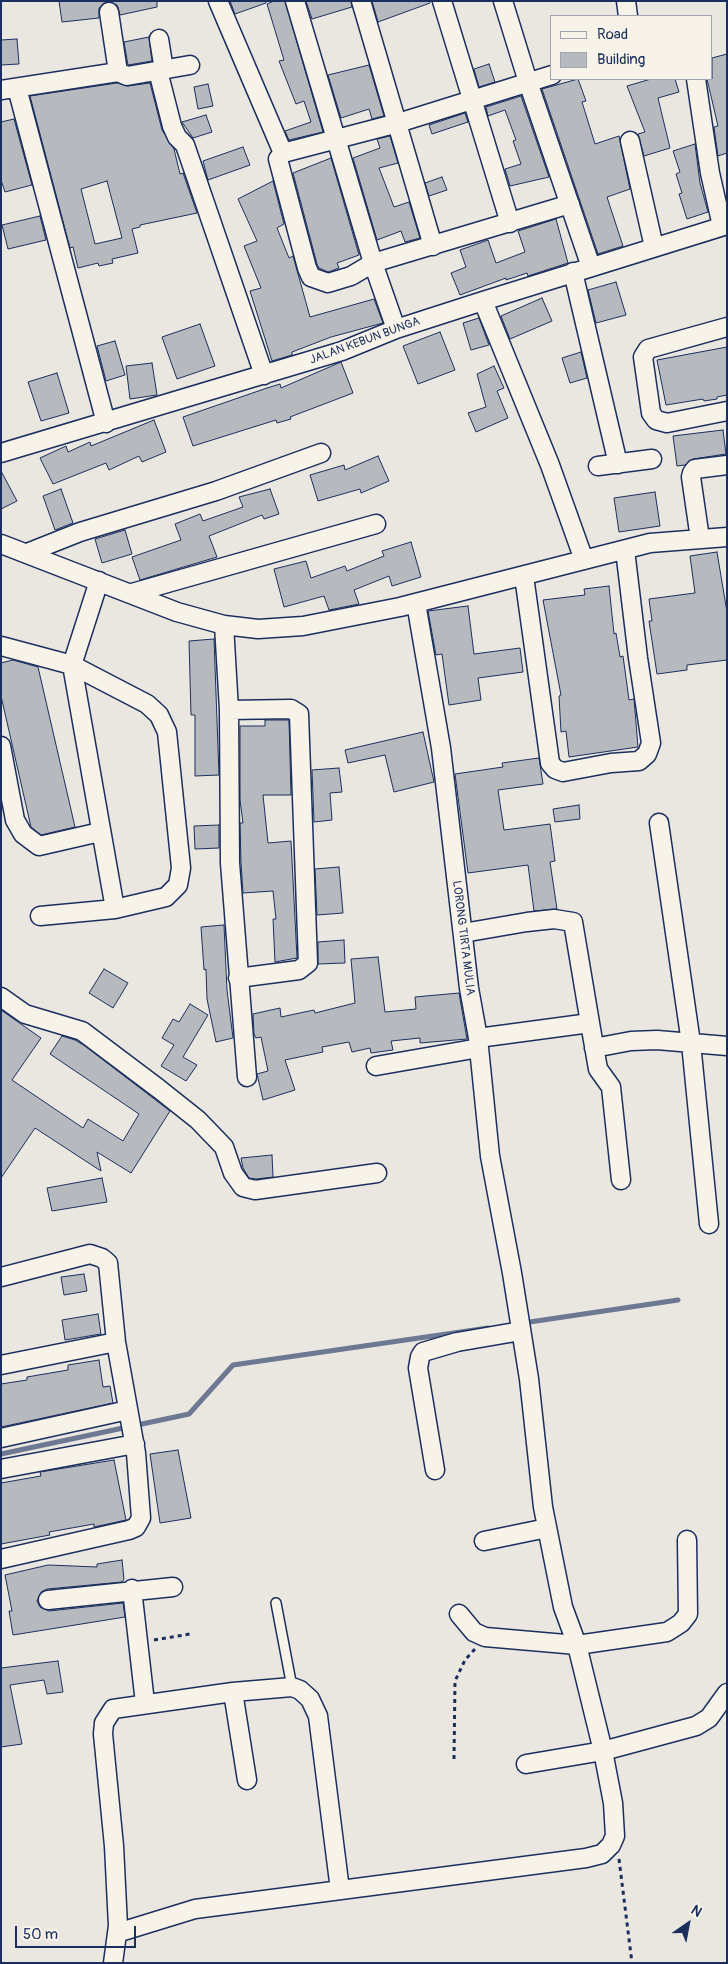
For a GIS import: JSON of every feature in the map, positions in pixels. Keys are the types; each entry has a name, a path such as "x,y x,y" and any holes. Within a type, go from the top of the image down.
{"street":[{"path":"218,1 284,153"},
{"path":"295,1 373,263 396,330"},
{"path":"361,1 433,246"},
{"path":"442,1 510,222"},
{"path":"503,1 528,82 591,267"},
{"path":"626,1 628,15"},
{"path":"109,12 118,72"},
{"path":"159,39 161,71 172,126 177,137 185,145 264,375"},
{"path":"106,423 9,89 118,72 127,76 190,65"},
{"path":"550,76 398,123 284,153 278,159 311,277 328,283 351,276 373,263 570,204"},
{"path":"696,80 710,173 724,226"},
{"path":"630,140 654,247"},
{"name":"JALAN KEBUN BUNGA","path":"1,453 342,351 483,300 724,226"},
{"path":"573,272 618,464"},
{"path":"483,300 550,464 584,560"},
{"path":"727,327 648,349 643,357 651,413 656,420 667,423 727,411"},
{"path":"27,553 80,532 216,491 321,454"},
{"path":"598,466 652,459"},
{"path":"700,539 692,473 696,469 727,465"},
{"path":"132,593 376,524"},
{"path":"1,544 132,593 177,612 224,625 258,629 303,626 416,603 584,560 674,540 727,537"},
{"path":"524,576 550,763 555,769 563,772 611,762 639,760 647,754 651,743 638,658 625,550"},
{"path":"99,581 72,664 115,909"},
{"name":"LORONG TIRTA MULIA","path":"416,603 441,748 469,988 479,1043 490,1156 521,1329 547,1528 563,1607 577,1645 604,1751 613,1803 615,1836 612,1845"},
{"path":"224,625 229,710 230,863 247,1077"},
{"path":"1,646 72,664 147,704 159,715 167,732 181,868 178,885 166,897 115,909 40,916"},
{"path":"229,710 292,708 299,714 308,963 299,970 238,978"},
{"path":"1,746 15,820 23,834 40,846 100,832"},
{"path":"659,823 691,1043 709,1224"},
{"path":"463,932 527,922 554,920 573,922 594,1048 600,1074 610,1087 621,1180"},
{"path":"1,997 25,1014 82,1031 159,1089 198,1120 224,1147 233,1173 243,1187 255,1190 377,1173"},
{"path":"376,1066 479,1043 590,1023"},
{"path":"594,1048 631,1041 657,1040 727,1046"},
{"path":"1,1277 90,1254 102,1258 108,1263 116,1342 134,1439 140,1518 136,1527 1,1559"},
{"path":"435,1470 418,1368 423,1352 457,1342 521,1329"},
{"path":"1,1365 116,1342"},
{"path":"1,1438 129,1413"},
{"path":"1,1469 134,1439"},
{"path":"484,1541 547,1528"},
{"path":"459,1614 474,1632 486,1637 577,1645 667,1632 681,1623 688,1614 690,1607 687,1540"},
{"path":"48,1600 132,1589 173,1587"},
{"path":"132,1589 145,1703"},
{"path":"113,1963 117,1933 114,1846 104,1723 112,1709 233,1692 292,1688 300,1690 310,1699 318,1716 340,1890"},
{"path":"233,1692 248,1780"},
{"path":"526,1764 604,1751 696,1726 709,1718 727,1693"},
{"path":"117,1933 195,1909 586,1858 602,1854 612,1845"}],"lane":[{"path":"276,1603 292,1688"}],"path":[{"path":"138,1643 190,1634"},
{"path":"454,1759 455,1681 465,1660 486,1637"},
{"path":"612,1845 621,1866 632,1963"}],"building":[{"path":"59,1 157,1 157,7 120,15 117,5 107,2 99,8 99,18 62,22"},
{"path":"230,1 266,1 266,3 235,14"},
{"path":"274,1 285,1 323,132 289,140 285,131 311,122 304,101 296,104 279,61 284,60 267,4"},
{"path":"306,1 351,1 352,7 312,19"},
{"path":"372,1 429,1 430,3 378,22"},
{"path":"149,37 152,61 128,65 124,42"},
{"path":"17,39 19,64 1,65 1,40"},
{"path":"727,54 727,153 718,156 714,127 718,126 707,80 713,80 713,58"},
{"path":"489,64 495,82 479,87 474,69"},
{"path":"369,65 384,116 372,119 369,109 341,118 328,75"},
{"path":"578,80 586,101 582,102 595,144 619,136 630,189 607,197 623,246 598,254 542,89"},
{"path":"648,80 675,80 679,92 658,98 670,148 644,156 638,134 645,132 627,86"},
{"path":"117,83 128,86 150,83 162,130 174,149 180,174 183,173 197,213 140,225 140,227 132,229 138,253 112,259 113,263 99,266 98,263 78,268 73,247 70,248 30,96","holes":["107,181 122,238 95,244 81,189"]},
{"path":"208,84 213,106 198,109 194,87"},
{"path":"521,96 549,177 510,186 505,169 521,164 513,141 516,140 505,110 488,116 486,107"},
{"path":"465,113 468,122 432,134 429,125"},
{"path":"206,115 212,132 193,138 182,122"},
{"path":"14,119 32,185 5,192 1,180 1,122"},
{"path":"390,136 398,163 379,168 394,207 409,202 420,238 405,242 401,231 377,240 353,158 380,148 377,139"},
{"path":"695,144 700,183 708,212 687,219 679,194 682,193 676,174 680,172 673,151"},
{"path":"243,147 250,165 208,180 203,161"},
{"path":"331,158 359,255 337,263 339,268 328,272 319,268 317,264 293,173"},
{"path":"442,177 447,190 429,196 425,183"},
{"path":"273,181 284,224 277,228 289,258 293,256 310,317 374,299 383,323 331,337 292,352 292,355 272,361 250,291 261,288 244,246 257,241 238,199"},
{"path":"40,216 46,240 8,249 2,225"},
{"path":"556,219 568,263 528,276 527,273 506,280 506,278 460,295 451,273 466,267 460,250 488,240 496,263 525,252 518,231"},
{"path":"616,282 626,315 596,323 588,290"},
{"path":"542,298 552,321 510,339 501,316"},
{"path":"479,318 489,345 471,350 463,323"},
{"path":"200,324 215,366 177,379 162,337"},
{"path":"440,332 455,370 418,384 403,346"},
{"path":"115,341 125,375 106,381 97,346"},
{"path":"727,347 727,395 717,397 717,399 704,401 703,399 666,405 657,360"},
{"path":"581,352 587,378 570,383 562,358"},
{"path":"341,362 353,393 290,417 291,419 277,423 276,420 193,446 183,417 280,384 281,388"},
{"path":"152,363 157,395 130,399 126,366"},
{"path":"494,366 504,388 497,391 508,418 476,432 468,413 486,407 477,374"},
{"path":"57,373 69,413 41,421 28,382"},
{"path":"154,420 166,452 142,462 139,456 109,470 106,463 53,484 40,458 66,446 68,452 90,442 91,446"},
{"path":"723,430 726,454 693,459 685,465 677,466 673,436"},
{"path":"378,456 389,481 361,493 360,489 318,501 310,475 344,465 345,470"},
{"path":"1,471 17,501 1,509"},
{"path":"61,489 73,523 55,530 43,496"},
{"path":"270,489 279,514 264,519 262,515 209,536 217,557 140,580 132,557 181,540 175,524 200,514 203,521 243,507 239,497"},
{"path":"655,492 660,526 619,532 614,498"},
{"path":"125,530 132,554 102,563 95,539"},
{"path":"411,542 421,577 392,586 389,576 354,590 359,604 329,610 324,596 284,607 274,569 306,561 311,578 345,566 347,571 384,556 382,551"},
{"path":"717,552 727,612 727,660 687,665 687,670 657,674 649,621 652,621 649,599 695,593 690,556"},
{"path":"609,586 614,634 616,633 620,657 623,656 629,700 634,699 638,747 569,757 566,731 561,732 559,696 561,695 543,600 585,595 584,589"},
{"path":"468,606 474,654 520,648 523,672 478,678 481,700 449,705 442,654 436,655 428,611"},
{"path":"214,639 219,775 195,776 195,715 191,715 189,641"},
{"path":"13,660 38,667 75,827 41,835 31,827 1,696 1,663"},
{"path":"265,720 289,720 291,795 263,795 268,843 291,841 297,958 275,962 273,919 276,919 273,891 243,893 241,863 240,823 243,823 240,800 240,726 265,726"},
{"path":"423,732 434,782 394,792 385,755 348,763 345,750"},
{"path":"539,758 543,784 498,790 504,830 550,824 555,861 550,862 557,909 534,911 528,865 468,873 455,774 503,767 502,763"},
{"path":"339,768 342,792 330,793 332,820 314,822 312,770"},
{"path":"579,805 580,819 555,822 553,809"},
{"path":"219,825 219,848 195,849 194,826"},
{"path":"339,867 343,913 317,915 315,869"},
{"path":"224,925 227,990 233,1038 216,1042 207,999 201,927"},
{"path":"344,940 345,963 318,964 318,942"},
{"path":"378,957 385,1012 416,1009 415,997 459,993 467,1039 420,1043 420,1038 391,1041 393,1050 371,1053 370,1048 352,1052 349,1042 322,1047 323,1052 285,1060 295,1090 263,1100 257,1074 268,1071 261,1037 256,1038 254,1034 253,1014 280,1008 281,1017 314,1010 315,1013 355,1003 351,959"},
{"path":"104,969 128,983 113,1008 89,993"},
{"path":"190,1004 208,1015 183,1057 197,1065 186,1081 161,1066 174,1045 162,1038 173,1019 179,1022"},
{"path":"1,1010 41,1038 12,1080 83,1128 88,1119 123,1141 139,1114 50,1054 62,1036 75,1040 85,1046 170,1111 131,1173 97,1152 101,1171 35,1128 1,1178"},
{"path":"272,1155 273,1177 249,1178 243,1168 241,1158"},
{"path":"102,1178 107,1202 52,1211 47,1188"},
{"path":"84,1274 87,1291 64,1295 61,1277"},
{"path":"98,1314 101,1334 65,1340 62,1320"},
{"path":"99,1360 103,1387 110,1386 113,1403 1,1427 1,1384 27,1380 27,1377 68,1370 68,1365"},
{"path":"178,1450 191,1518 160,1523 150,1454"},
{"path":"114,1460 126,1520 94,1527 94,1524 49,1532 50,1535 1,1544 1,1483 41,1476 40,1472"},
{"path":"122,1560 124,1579 122,1582 47,1589 41,1592 37,1601 40,1607 49,1611 123,1603 125,1617 13,1635 9,1611 12,1611 5,1575 48,1565 97,1567 97,1564"},
{"path":"58,1661 63,1692 47,1694 44,1680 10,1685 22,1744 1,1747 1,1668"}],"waterway":[{"path":"523,1323 678,1300"},
{"path":"1,1454 189,1414 233,1365 488,1328"}]}
